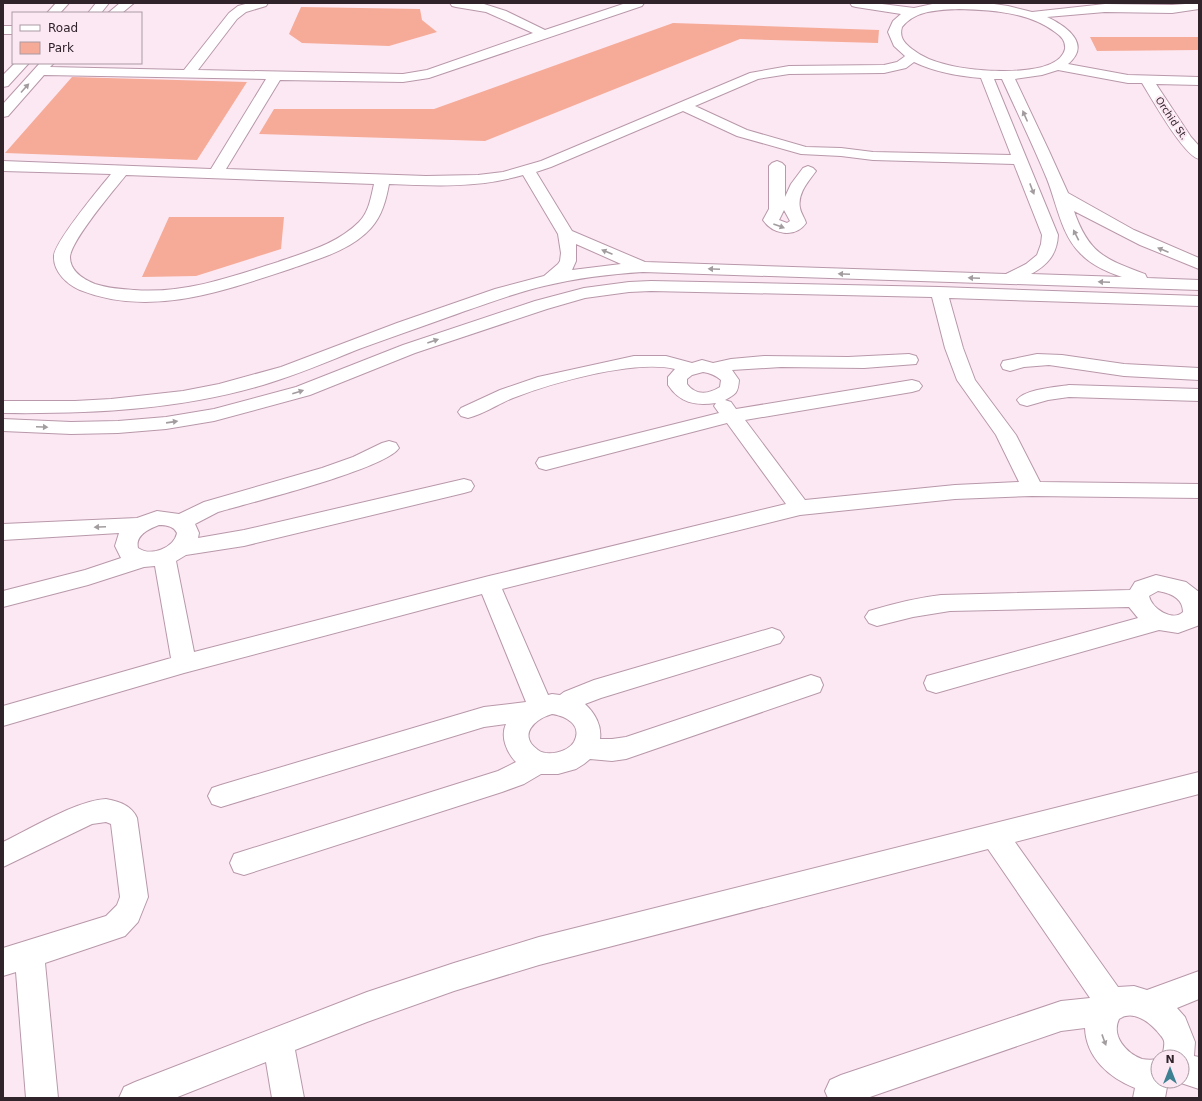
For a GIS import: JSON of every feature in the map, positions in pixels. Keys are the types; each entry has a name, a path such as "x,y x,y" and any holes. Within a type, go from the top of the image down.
{"street":[{"path":"95,12 103,3"},
{"path":"115,12 128,3"},
{"path":"188,74 233,16 242,9 262,3"},
{"path":"456,3 472,4 495,10 544,34"},
{"path":"3,113 44,67 188,74 388,78 416,76 441,70 638,3"},
{"path":"856,3 891,10 916,12"},
{"path":"1051,18 1070,41 1072,48 1070,55 1061,64 1038,72 1007,76 955,71 932,64 912,55 900,46 894,36 895,27 902,19 916,12 929,8 959,4 980,4 1016,11 1032,16 1051,18 1079,10 1104,6 1172,9 1199,5"},
{"path":"56,12 69,8"},
{"path":"891,10 902,19"},
{"path":"901,65 909,60 912,55"},
{"path":"3,83 21,64"},
{"path":"3,166 383,179 452,181 478,180 504,176 546,164 741,81 771,72 789,70 884,69 901,65 932,64"},
{"path":"1061,64 1089,72 1128,79 1147,81 1199,81"},
{"path":"986,75 1050,235 1050,245 1046,255 1037,264 1008,279"},
{"path":"216,173 275,76"},
{"path":"1007,76 1061,196 1075,234 1081,245 1094,256 1110,266 1155,283"},
{"name":"Orchid St.","path":"1147,81 1186,140 1199,155"},
{"path":"682,106 742,133 805,151 818,157 820,160 818,167 808,171 791,171 770,160 742,133"},
{"path":"770,160 779,152 786,150 841,152 873,156 1021,160"},
{"path":"825,166 873,156"},
{"path":"548,185 562,157"},
{"path":"770,160 785,209 795,190 808,171"},
{"path":"122,170 69,240 62,254 64,268 74,280 93,288 116,294 142,296 191,294 224,286 329,249 364,226 375,212 383,179"},
{"path":"527,170 548,185 566,234 570,253 568,261 565,267 550,279"},
{"path":"1061,196 1124,233 1199,264"},
{"path":"566,234 643,267"},
{"path":"3,407 32,408 139,403 240,385 287,371 392,331 515,288 550,279 605,270 643,267 1199,285"},
{"path":"3,426 71,428 110,427 173,422 214,415 259,404 303,390 409,349 541,305 584,293 606,290 651,286 939,292 1199,301"},
{"path":"939,292 966,380 978,399 995,419 1010,441 1022,464 1032,489"},
{"path":"392,331 389,337 392,343 399,347 409,349"},
{"path":"324,357 333,359 340,363 344,369 344,375"},
{"path":"1010,365 1024,361 1041,359 1060,360 1114,369 1199,374"},
{"path":"468,412 490,400 521,388 626,363 643,360 660,360 689,368"},
{"path":"714,368 733,363 753,361 851,363 909,360"},
{"path":"702,366 714,368 727,375 731,385 729,390 717,397 707,399 696,398 687,395 680,390 676,384 677,378 681,372 689,368 702,366"},
{"path":"546,463 732,416 912,386"},
{"path":"1027,400 1046,394 1069,391 1128,394 1199,394"},
{"path":"717,397 800,508"},
{"path":"182,522 211,507 329,473 360,462 389,448"},
{"path":"3,599 81,579 162,555 244,538 464,486"},
{"path":"3,716 184,664 489,584 800,508 955,492 1122,488 1199,491"},
{"path":"157,518 175,519 182,522 186,527 188,534 186,541 162,555 134,556 128,551 125,545 131,531 139,525 157,518"},
{"path":"3,532 139,525"},
{"path":"162,555 184,664"},
{"path":"1156,583 1168,584 1179,589 1189,596 1195,616 1175,624 1160,621 1148,615 1140,607 1137,598 1139,590 1146,585 1156,583"},
{"path":"489,584 544,708"},
{"path":"877,616 906,608 942,603 1137,598"},
{"path":"936,683 1160,621"},
{"path":"221,796 484,717 544,708 575,710 583,718 588,728 588,738 584,748 576,756 565,762 552,764 539,762 528,758 520,750 516,740 516,730 520,720 544,708 594,690 772,637"},
{"path":"584,748 598,750 626,748 811,685"},
{"path":"244,863 515,776 539,762"},
{"path":"135,1098 367,1007 454,977 539,951 995,836 1199,782"},
{"path":"3,855 87,814 102,810 115,811 124,818 134,897 128,913 115,927 16,958 42,1098"},
{"path":"995,836 1108,1009"},
{"path":"1150,1006 1159,1000 1199,985"},
{"path":"841,1091 1061,1016 1108,1009 1124,1001 1137,1001 1150,1006 1163,1015 1173,1027 1179,1040 1178,1049"},
{"path":"1108,1009 1100,1027 1103,1041 1111,1054 1123,1066 1150,1081"},
{"path":"278,1043 288,1098"}],"green space":[{"path":"301,7 420,9 422,20 437,32 389,46 302,43 289,34"},
{"path":"673,23 879,30 878,43 740,39 485,141 259,134 274,109 434,109"},
{"path":"1090,37 1199,37 1199,50 1097,51"},
{"path":"72,77 247,82 197,160 5,153"},
{"path":"169,217 284,217 281,249 196,276 142,277"}]}
